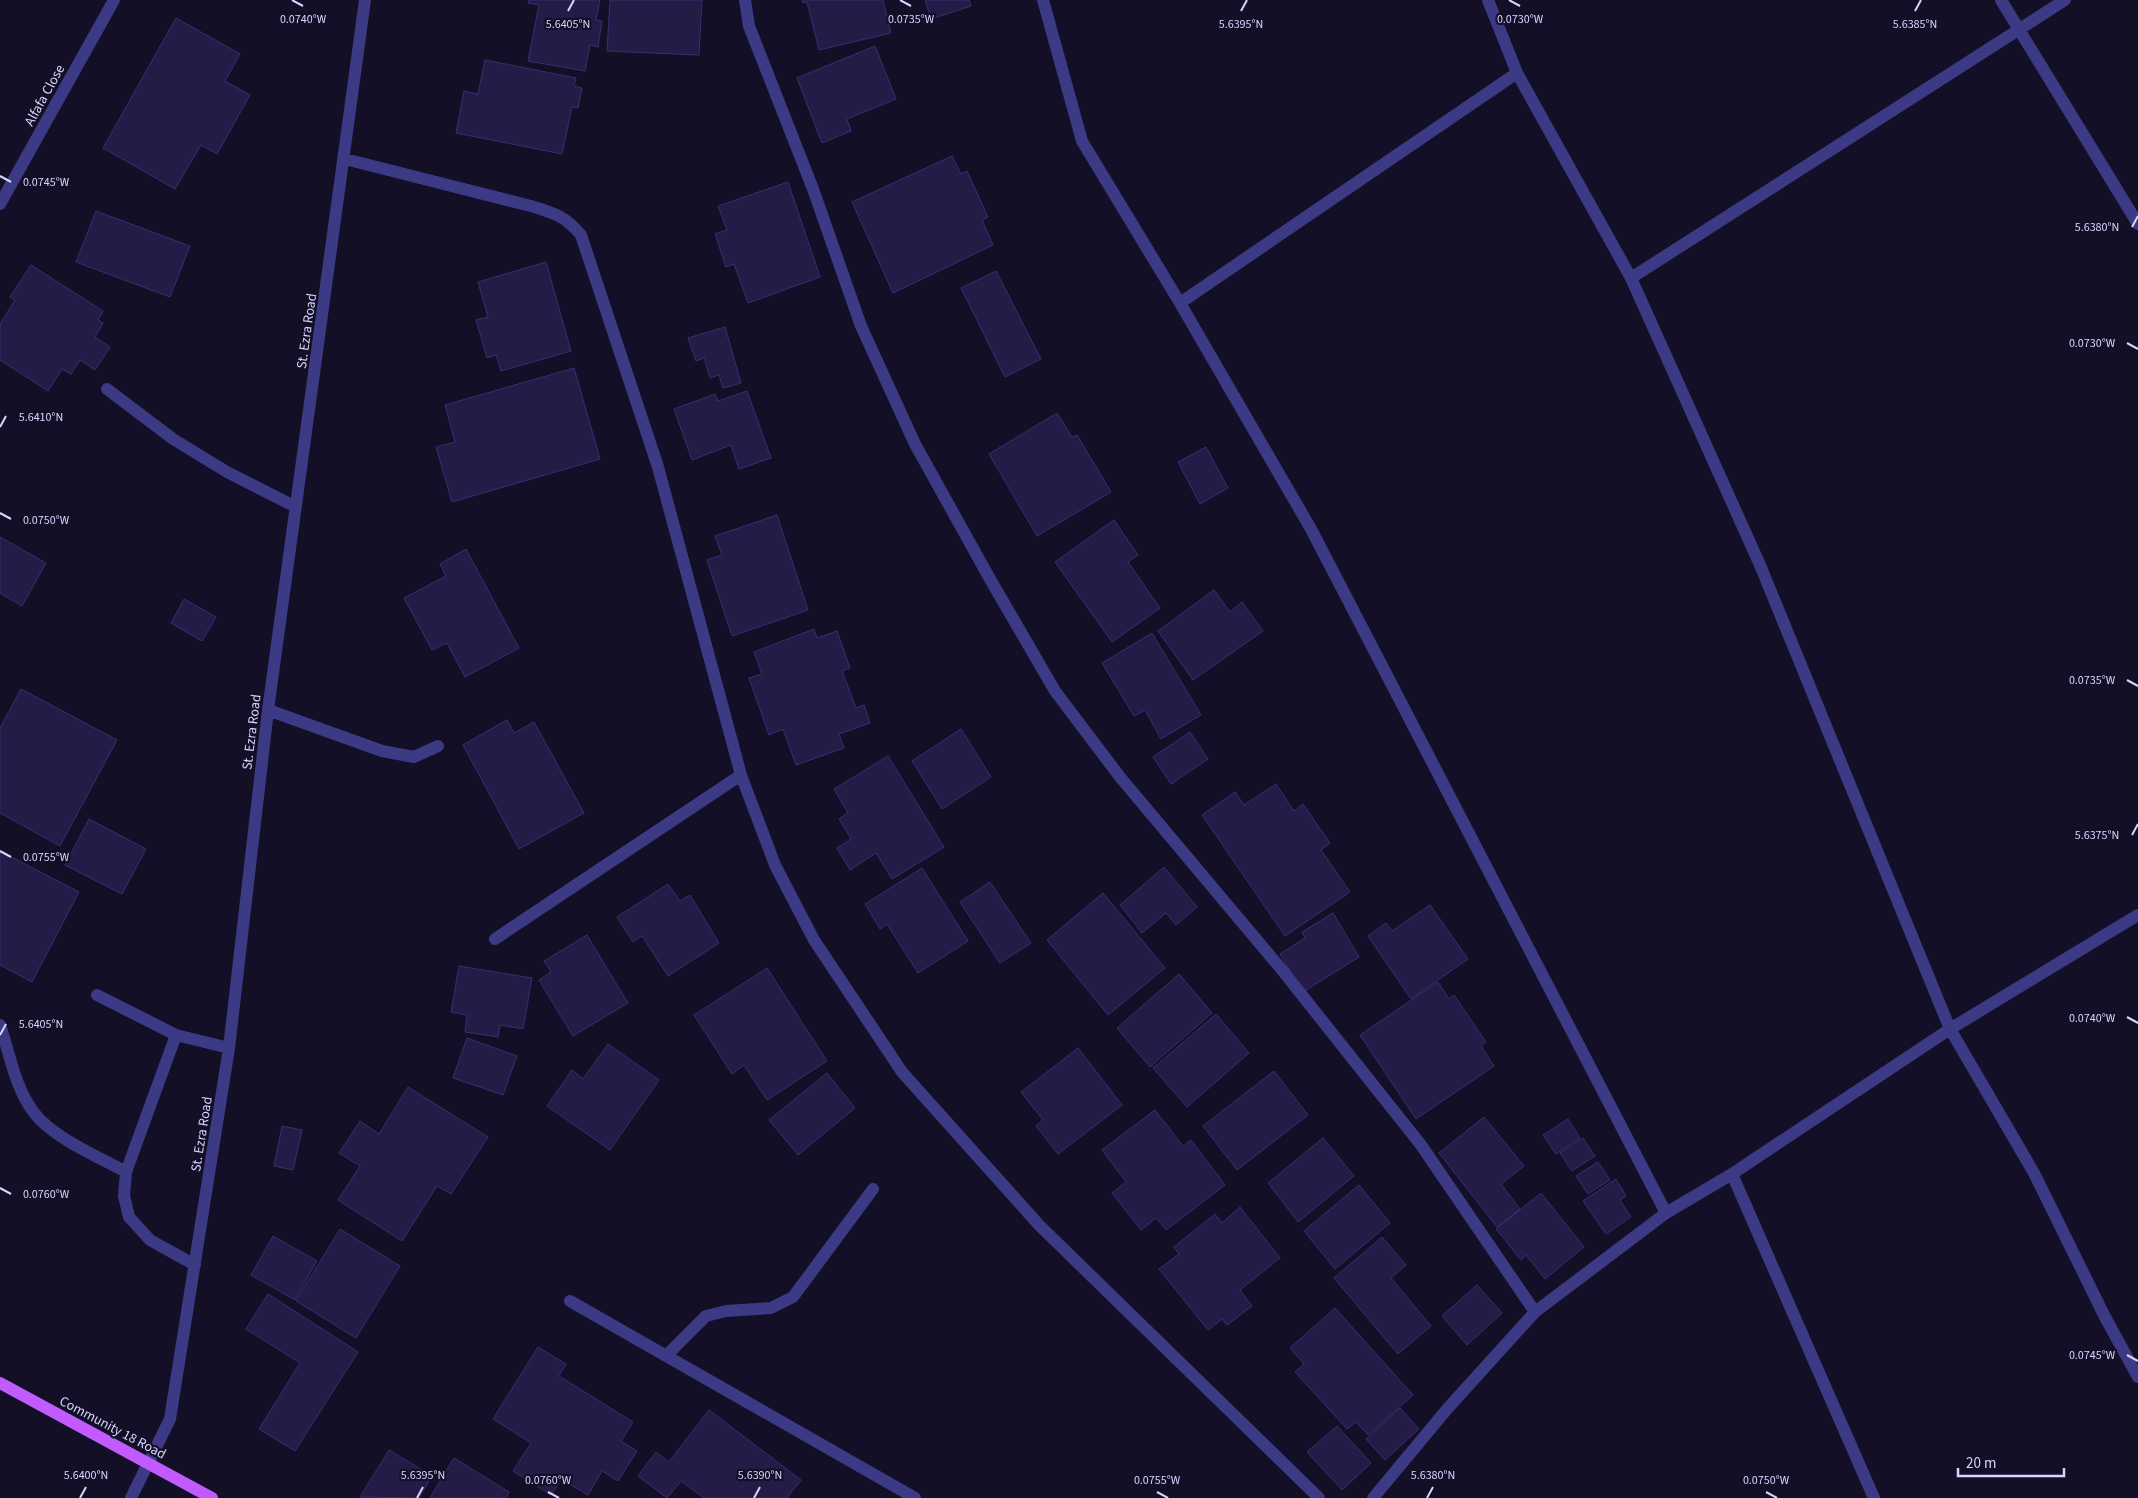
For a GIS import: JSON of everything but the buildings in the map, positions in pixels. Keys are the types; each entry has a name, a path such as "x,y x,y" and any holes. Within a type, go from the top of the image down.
{"main road":[{"name":"Community 18 Road","path":"0,1383 212,1498"}],"street":[{"name":"Alfafa Close","path":"0,204 114,0"},
{"name":"St. Ezra Road","path":"131,1498 170,1419 229,1048 268,710 345,159 365,0"},
{"path":"745,0 750,26 813,189 861,326 915,444 990,579 1056,691 1120,777 1282,970 1421,1145 1535,1312"},
{"path":"1043,0 1082,141 1180,303 1311,529 1666,1213"},
{"path":"1488,0 1517,73 1631,278 1760,566 1950,1029 2034,1173 2105,1317 2138,1377"},
{"path":"2001,0 2138,224"},
{"path":"1631,278 2020,31 2065,0"},
{"path":"1180,303 1517,73"},
{"path":"345,159 531,206 557,215 570,222 581,235 658,467 741,775 775,865 814,940 902,1072 1039,1225 1319,1498"},
{"path":"107,389 173,439 227,472 296,508"},
{"path":"268,710 382,751 414,757 438,746"},
{"path":"495,938 741,775"},
{"path":"1373,1498 1448,1408 1535,1312 1666,1213 1732,1174 1950,1029 2138,914"},
{"path":"97,995 176,1035 229,1048"},
{"path":"0,1024 19,1084 35,1114 66,1140 126,1172"},
{"path":"176,1035 126,1172 124,1196 129,1217 150,1240 195,1265"},
{"path":"1732,1174 1874,1498"},
{"path":"666,1356 706,1316 726,1311 771,1308 793,1297 873,1189"},
{"path":"570,1301 915,1498"}]}
